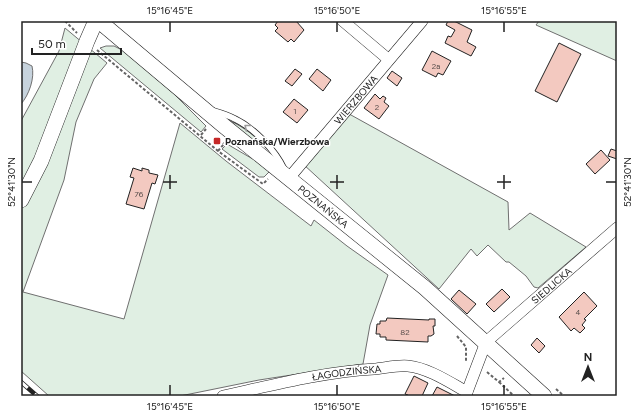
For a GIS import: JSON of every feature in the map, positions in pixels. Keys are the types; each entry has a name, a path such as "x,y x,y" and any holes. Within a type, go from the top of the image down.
{"main road":[{"path":"21,200 41,161 87,41 94,25 98,21"},
{"name":"POZNAŃSKA","path":"98,21 201,107 425,288 544,396"}],"street":[{"path":"343,21 388,59"},
{"name":"WIERZBOWA","path":"289,178 388,59 422,21"},
{"name":"SIEDLICKA","path":"486,342 617,228"},
{"path":"466,394 486,342"},
{"name":"ŁAGODZIŃSKA","path":"223,396 304,378 349,370 408,366 435,375 466,394"}],"lane":[{"path":"201,107 234,118 251,130 275,152 289,178"}],"path":[{"path":"65,21 218,151 263,184 277,168"},
{"path":"200,135 206,129 210,133"},
{"path":"218,151 224,144 220,140"},
{"path":"499,382 514,396"}],"green space":[{"path":"539,21 617,21 617,61 536,25"},
{"path":"65,28 107,63 94,79 76,122 64,180 23,292 124,319 180,123 226,161 311,226 314,220 388,275 370,325 363,364 259,380 180,396 49,396 21,371 21,121 59,51"},
{"path":"114,46 124,51 173,93 206,126 201,132 100,48"},
{"path":"341,111 351,115 508,202 509,230 530,213 586,247 538,288 534,287 526,276 509,262 506,262 488,245 477,256 471,249 439,289 303,164"},
{"path":"226,119 250,133 262,144 262,146 259,145"},
{"path":"227,144 263,165 270,171 264,177 259,177 222,149"}],"shaded area":[{"path":"21,62 32,66 33,76 27,96 21,104"}],"building":[{"path":"278,21 296,21 304,30 294,42 291,39 288,42 275,31 278,28 275,25"},
{"path":"448,21 454,21 472,30 467,42 476,47 471,56 445,43 448,36 451,37 455,30 446,25"},
{"path":"559,43 581,54 557,102 535,91"},
{"path":"432,51 451,61 443,75 438,73 436,77 422,70"},
{"path":"295,69 302,74 292,86 285,81"},
{"path":"317,69 331,80 323,91 309,79"},
{"path":"392,71 402,78 397,86 387,78"},
{"path":"375,94 380,99 383,96 386,98 384,102 389,106 379,119 364,108"},
{"path":"294,99 308,110 297,123 283,112"},
{"path":"611,149 617,151 617,159 608,156"},
{"path":"601,150 610,160 595,174 586,164"},
{"path":"133,168 142,171 142,168 149,170 149,173 158,175 155,184 152,183 144,209 126,204 134,178 130,177"},
{"path":"502,289 510,297 494,312 486,304"},
{"path":"459,290 476,304 467,314 451,299"},
{"path":"584,292 597,306 584,319 586,320 582,325 585,328 580,333 574,328 571,331 559,317"},
{"path":"387,318 435,319 435,326 433,326 434,334 428,336 428,342 386,340 386,337 380,337 380,334 376,334 377,324 380,324 380,321 386,321"},
{"path":"537,338 545,346 539,353 531,345"},
{"path":"414,376 428,383 422,396 407,396 408,395 405,394"},
{"path":"437,387 455,396 432,396"}],"railway":[{"path":"21,382 37,396"}],"place":[{"name":"Poznańska/Wierzbowa","path":"217,141"}]}
